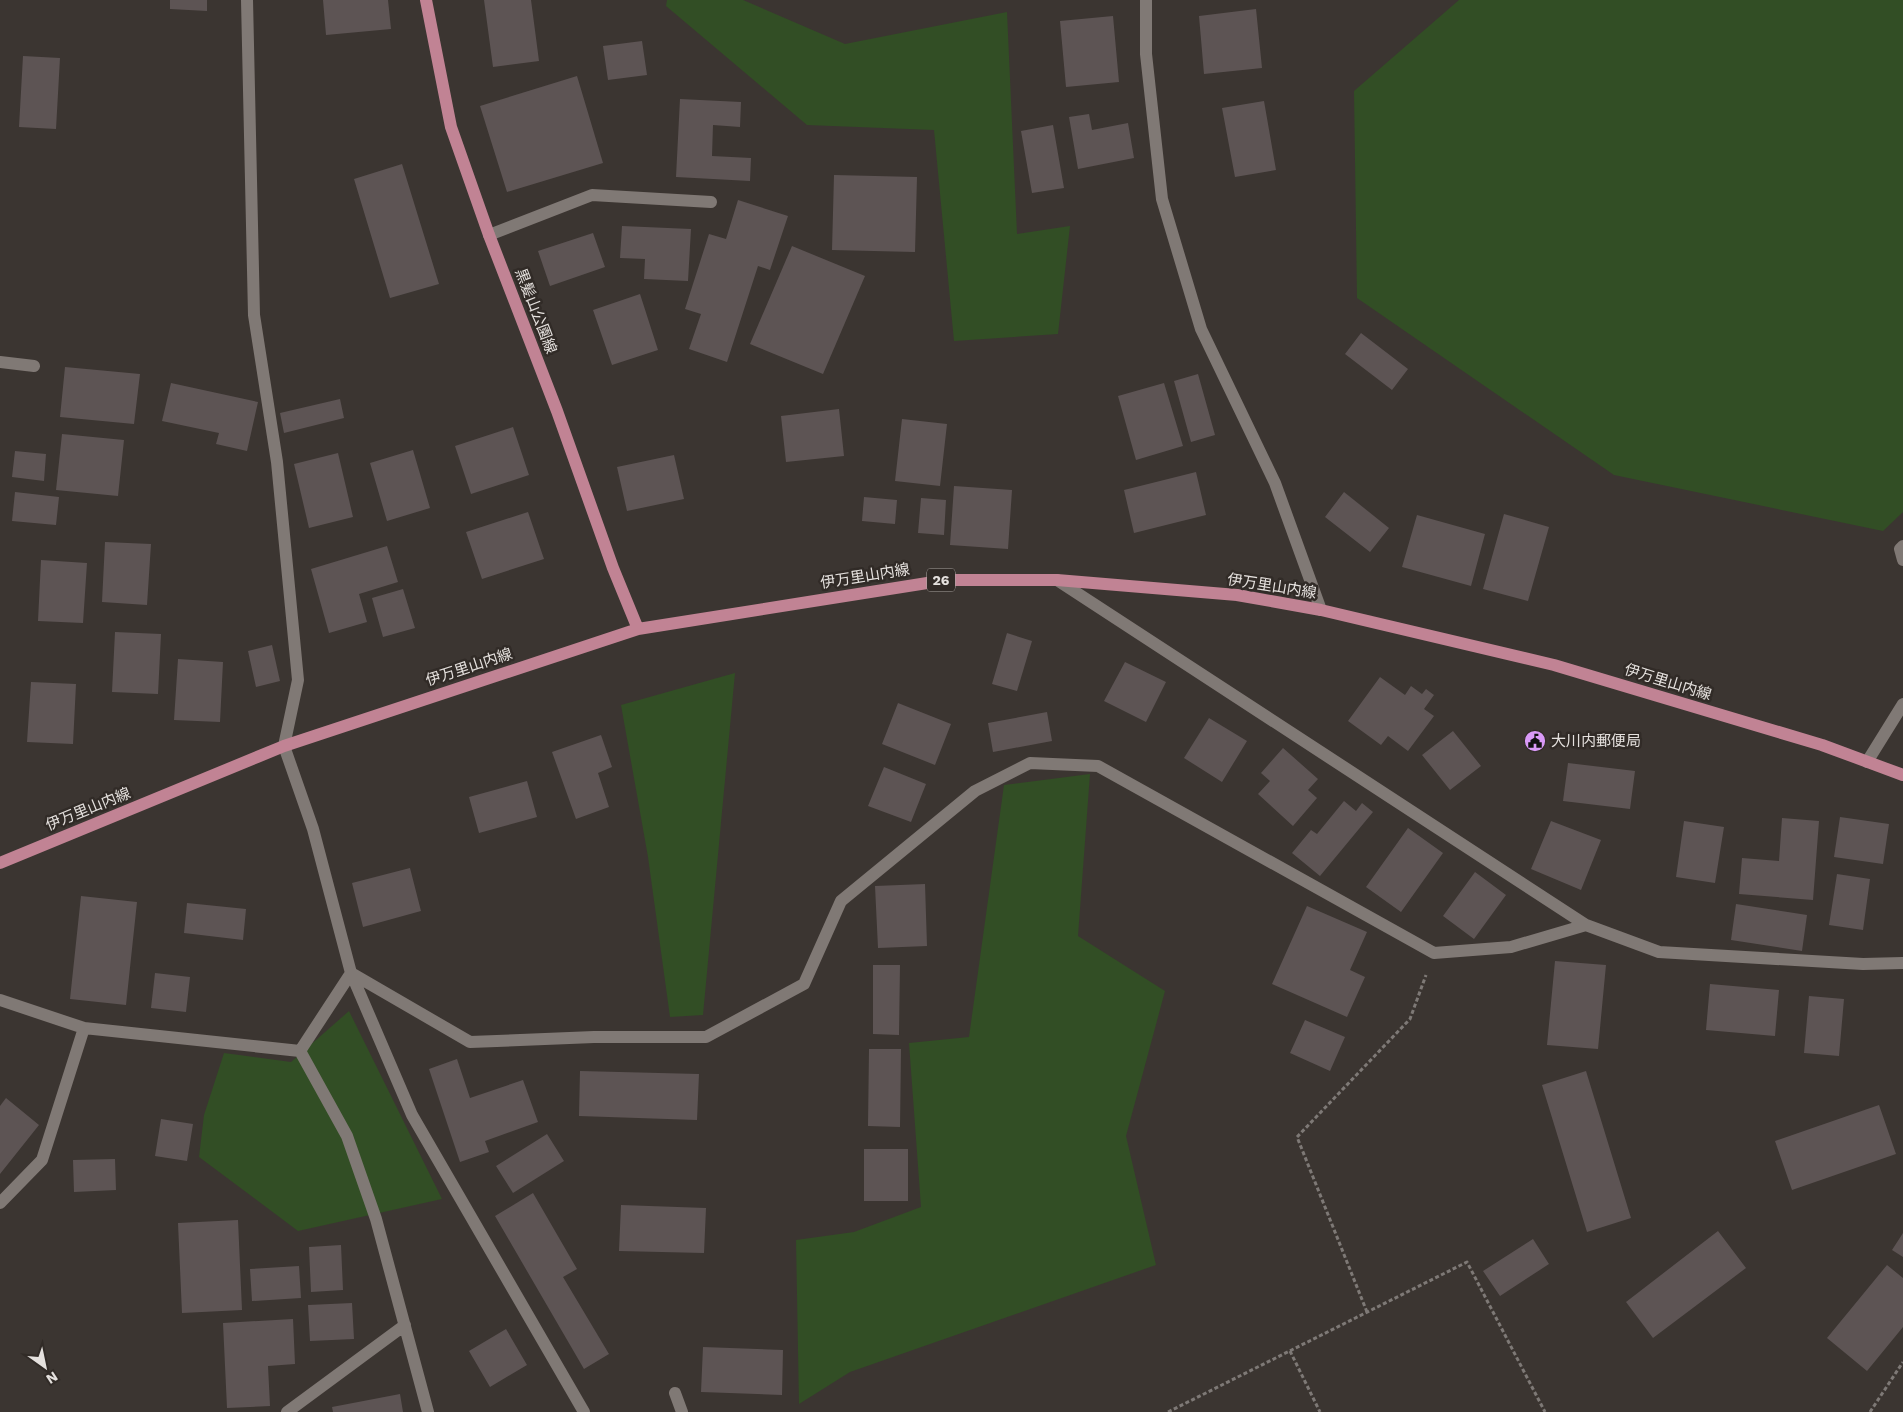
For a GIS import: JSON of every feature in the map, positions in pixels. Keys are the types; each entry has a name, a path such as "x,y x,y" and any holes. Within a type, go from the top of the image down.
{"main road":[{"name":"黒髪山公園線","path":"426,0 451,127 489,235 557,411 613,568 638,628"},
{"name":"伊万里山内線","path":"0,863 284,746 638,628 946,580 1057,580 1238,595 1321,610 1554,665 1822,746 1903,775"}],"street":[{"path":"246,0 254,315 278,462 298,680 284,746 313,829 351,973 412,1115 584,1412"},
{"path":"1146,0 1146,54 1162,199 1201,329 1275,483 1321,610"},
{"path":"489,235 592,195 711,202"},
{"path":"0,362 34,366"},
{"path":"1903,546 1900,549 1903,560"},
{"path":"1057,580 1586,925 1659,952 1863,964 1903,963"},
{"path":"1867,762 1903,704"},
{"path":"351,973 470,1042 594,1037 706,1036 804,984 841,901 974,791 1030,763 1098,766 1434,953 1511,947 1586,925"},
{"path":"300,1050 351,973"},
{"path":"0,1000 84,1028 300,1050"},
{"path":"0,1203 42,1160 84,1028"},
{"path":"300,1050 347,1136 376,1219 428,1412"},
{"path":"287,1412 405,1325"},
{"path":"675,1393 682,1412"}],"path":[{"path":"1367,1312 1297,1137 1410,1019 1434,953"},
{"path":"1168,1412 1467,1262 1545,1412"},
{"path":"1290,1351 1320,1412"},
{"path":"1870,1412 1903,1362"}],"green space":[{"path":"667,0 743,0 845,44 1007,12 1017,234 1070,226 1058,334 954,341 934,130 807,125 666,6"},
{"path":"1459,0 1903,0 1903,512 1883,531 1614,475 1357,298 1354,91"},
{"path":"735,673 703,1015 670,1017 648,857 621,705"},
{"path":"1090,774 1078,936 1165,991 1126,1136 1156,1265 850,1372 799,1404 796,1240 854,1232 921,1207 909,1043 969,1037 1004,785"},
{"path":"349,1011 442,1199 298,1231 199,1157 204,1115 224,1053 291,1062"}],"building":[{"path":"170,0 207,0 207,11 170,9"},
{"path":"323,0 388,0 391,29 326,35"},
{"path":"484,0 531,0 539,61 493,67"},
{"path":"1256,9 1262,68 1204,74 1199,16"},
{"path":"1113,16 1119,82 1066,87 1060,21"},
{"path":"642,41 647,75 608,80 603,46"},
{"path":"23,56 60,58 56,129 19,127"},
{"path":"577,76 603,163 507,192 480,106"},
{"path":"680,99 741,102 740,127 713,125 712,156 751,158 750,181 676,177"},
{"path":"1264,101 1276,170 1235,177 1222,108"},
{"path":"1089,114 1092,130 1128,123 1134,158 1078,169 1069,117"},
{"path":"1053,125 1064,188 1032,193 1021,131"},
{"path":"402,164 439,284 390,298 354,179"},
{"path":"834,175 917,177 915,252 832,250"},
{"path":"738,200 788,216 770,270 758,266 727,362 689,349 701,314 685,309 709,234 726,239"},
{"path":"622,226 691,229 688,281 644,279 645,259 620,258"},
{"path":"593,233 605,267 550,286 538,251"},
{"path":"792,246 865,276 823,374 750,344"},
{"path":"640,294 658,350 612,365 593,310"},
{"path":"1361,333 1408,369 1392,390 1345,354"},
{"path":"65,367 140,374 134,424 60,417"},
{"path":"1198,374 1215,435 1191,442 1174,381"},
{"path":"171,383 258,402 247,451 216,444 219,433 162,421"},
{"path":"1164,383 1183,446 1136,460 1118,396"},
{"path":"340,399 344,418 284,433 280,413"},
{"path":"839,409 844,456 786,462 781,416"},
{"path":"902,419 947,424 940,486 895,481"},
{"path":"513,427 529,475 471,494 455,446"},
{"path":"62,434 124,440 118,496 56,490"},
{"path":"413,450 430,508 387,521 370,463"},
{"path":"15,451 46,454 44,481 12,477"},
{"path":"338,453 353,517 309,528 294,464"},
{"path":"674,455 684,499 627,511 617,467"},
{"path":"1196,472 1206,515 1134,533 1124,490"},
{"path":"954,486 1012,490 1008,549 950,545"},
{"path":"15,492 59,497 56,525 12,521"},
{"path":"1344,492 1389,528 1370,552 1325,517"},
{"path":"864,497 897,500 895,524 862,521"},
{"path":"921,498 946,500 944,535 918,533"},
{"path":"528,512 544,559 482,579 466,532"},
{"path":"1504,514 1549,527 1528,601 1483,589"},
{"path":"1417,515 1485,534 1471,586 1402,567"},
{"path":"105,542 151,544 147,605 102,602"},
{"path":"387,546 398,582 359,594 367,622 329,633 311,569"},
{"path":"41,560 87,563 83,623 38,621"},
{"path":"403,589 415,628 383,637 372,598"},
{"path":"115,632 161,634 158,694 112,692"},
{"path":"1007,633 1032,641 1017,691 992,684"},
{"path":"272,645 280,681 256,687 248,651"},
{"path":"178,659 223,662 220,722 174,720"},
{"path":"1125,662 1166,682 1146,722 1104,701"},
{"path":"1380,677 1405,695 1411,686 1422,694 1426,689 1434,695 1424,709 1434,716 1408,751 1388,736 1381,745 1348,721"},
{"path":"31,682 76,684 73,744 27,742"},
{"path":"898,703 951,724 935,765 882,744"},
{"path":"1047,712 1052,741 993,752 988,723"},
{"path":"1209,718 1247,741 1222,782 1184,758"},
{"path":"1453,731 1481,766 1450,790 1422,755"},
{"path":"601,735 612,767 598,773 609,807 576,819 552,752"},
{"path":"1283,748 1318,779 1308,790 1317,798 1293,826 1258,794 1270,781 1261,773"},
{"path":"1568,763 1635,771 1630,809 1563,801"},
{"path":"884,767 926,784 911,822 868,806"},
{"path":"527,781 537,817 479,833 469,797"},
{"path":"1344,801 1356,811 1362,803 1373,812 1320,876 1292,853 1311,830 1317,834"},
{"path":"1840,817 1889,824 1883,864 1834,857"},
{"path":"1782,818 1819,821 1813,900 1739,894 1742,858 1779,861"},
{"path":"1551,821 1601,840 1581,890 1531,869"},
{"path":"1684,821 1724,827 1715,883 1676,877"},
{"path":"1408,828 1443,853 1401,912 1366,887"},
{"path":"410,868 421,911 363,927 352,883"},
{"path":"1475,872 1506,895 1474,939 1443,916"},
{"path":"1837,874 1870,879 1863,930 1829,925"},
{"path":"925,884 927,946 878,948 875,886"},
{"path":"81,896 137,902 126,1005 70,999"},
{"path":"187,903 246,909 243,940 184,933"},
{"path":"1736,904 1807,915 1802,951 1731,940"},
{"path":"1307,906 1367,932 1350,970 1365,977 1347,1017 1272,984"},
{"path":"1555,961 1606,965 1598,1049 1547,1045"},
{"path":"873,965 900,965 899,1035 873,1034"},
{"path":"155,973 190,977 186,1012 151,1008"},
{"path":"1710,984 1779,990 1775,1036 1706,1030"},
{"path":"1809,996 1844,999 1839,1056 1804,1053"},
{"path":"1305,1020 1345,1037 1330,1071 1290,1053"},
{"path":"869,1049 901,1049 900,1127 868,1126"},
{"path":"457,1059 470,1098 523,1080 538,1122 485,1141 489,1152 460,1162 429,1069"},
{"path":"580,1071 699,1074 697,1120 579,1116"},
{"path":"1586,1071 1631,1218 1587,1232 1542,1085"},
{"path":"6,1098 39,1125 0,1174 0,1106"},
{"path":"1879,1105 1896,1154 1792,1190 1775,1141"},
{"path":"161,1119 193,1124 187,1161 155,1156"},
{"path":"547,1134 564,1161 513,1193 496,1166"},
{"path":"864,1149 908,1149 908,1201 864,1201"},
{"path":"115,1159 116,1190 74,1192 73,1160"},
{"path":"533,1193 577,1269 563,1277 609,1354 584,1369 495,1216"},
{"path":"621,1205 706,1208 704,1253 619,1251"},
{"path":"238,1220 242,1310 182,1313 178,1223"},
{"path":"1718,1231 1746,1268 1653,1338 1626,1302"},
{"path":"1903,1233 1903,1257 1892,1250"},
{"path":"1533,1239 1549,1264 1500,1296 1483,1271"},
{"path":"341,1245 343,1290 311,1292 309,1247"},
{"path":"1887,1265 1903,1278 1903,1327 1867,1371 1827,1338"},
{"path":"299,1266 301,1298 252,1301 250,1269"},
{"path":"352,1303 354,1339 310,1341 308,1305"},
{"path":"293,1319 295,1364 268,1366 270,1406 227,1408 223,1323"},
{"path":"506,1329 527,1365 490,1387 469,1351"},
{"path":"703,1347 783,1350 782,1395 701,1392"},
{"path":"400,1394 403,1412 333,1412 332,1407"}],"place":[{"name":"大川内郵便局","path":"1535,741"}]}
